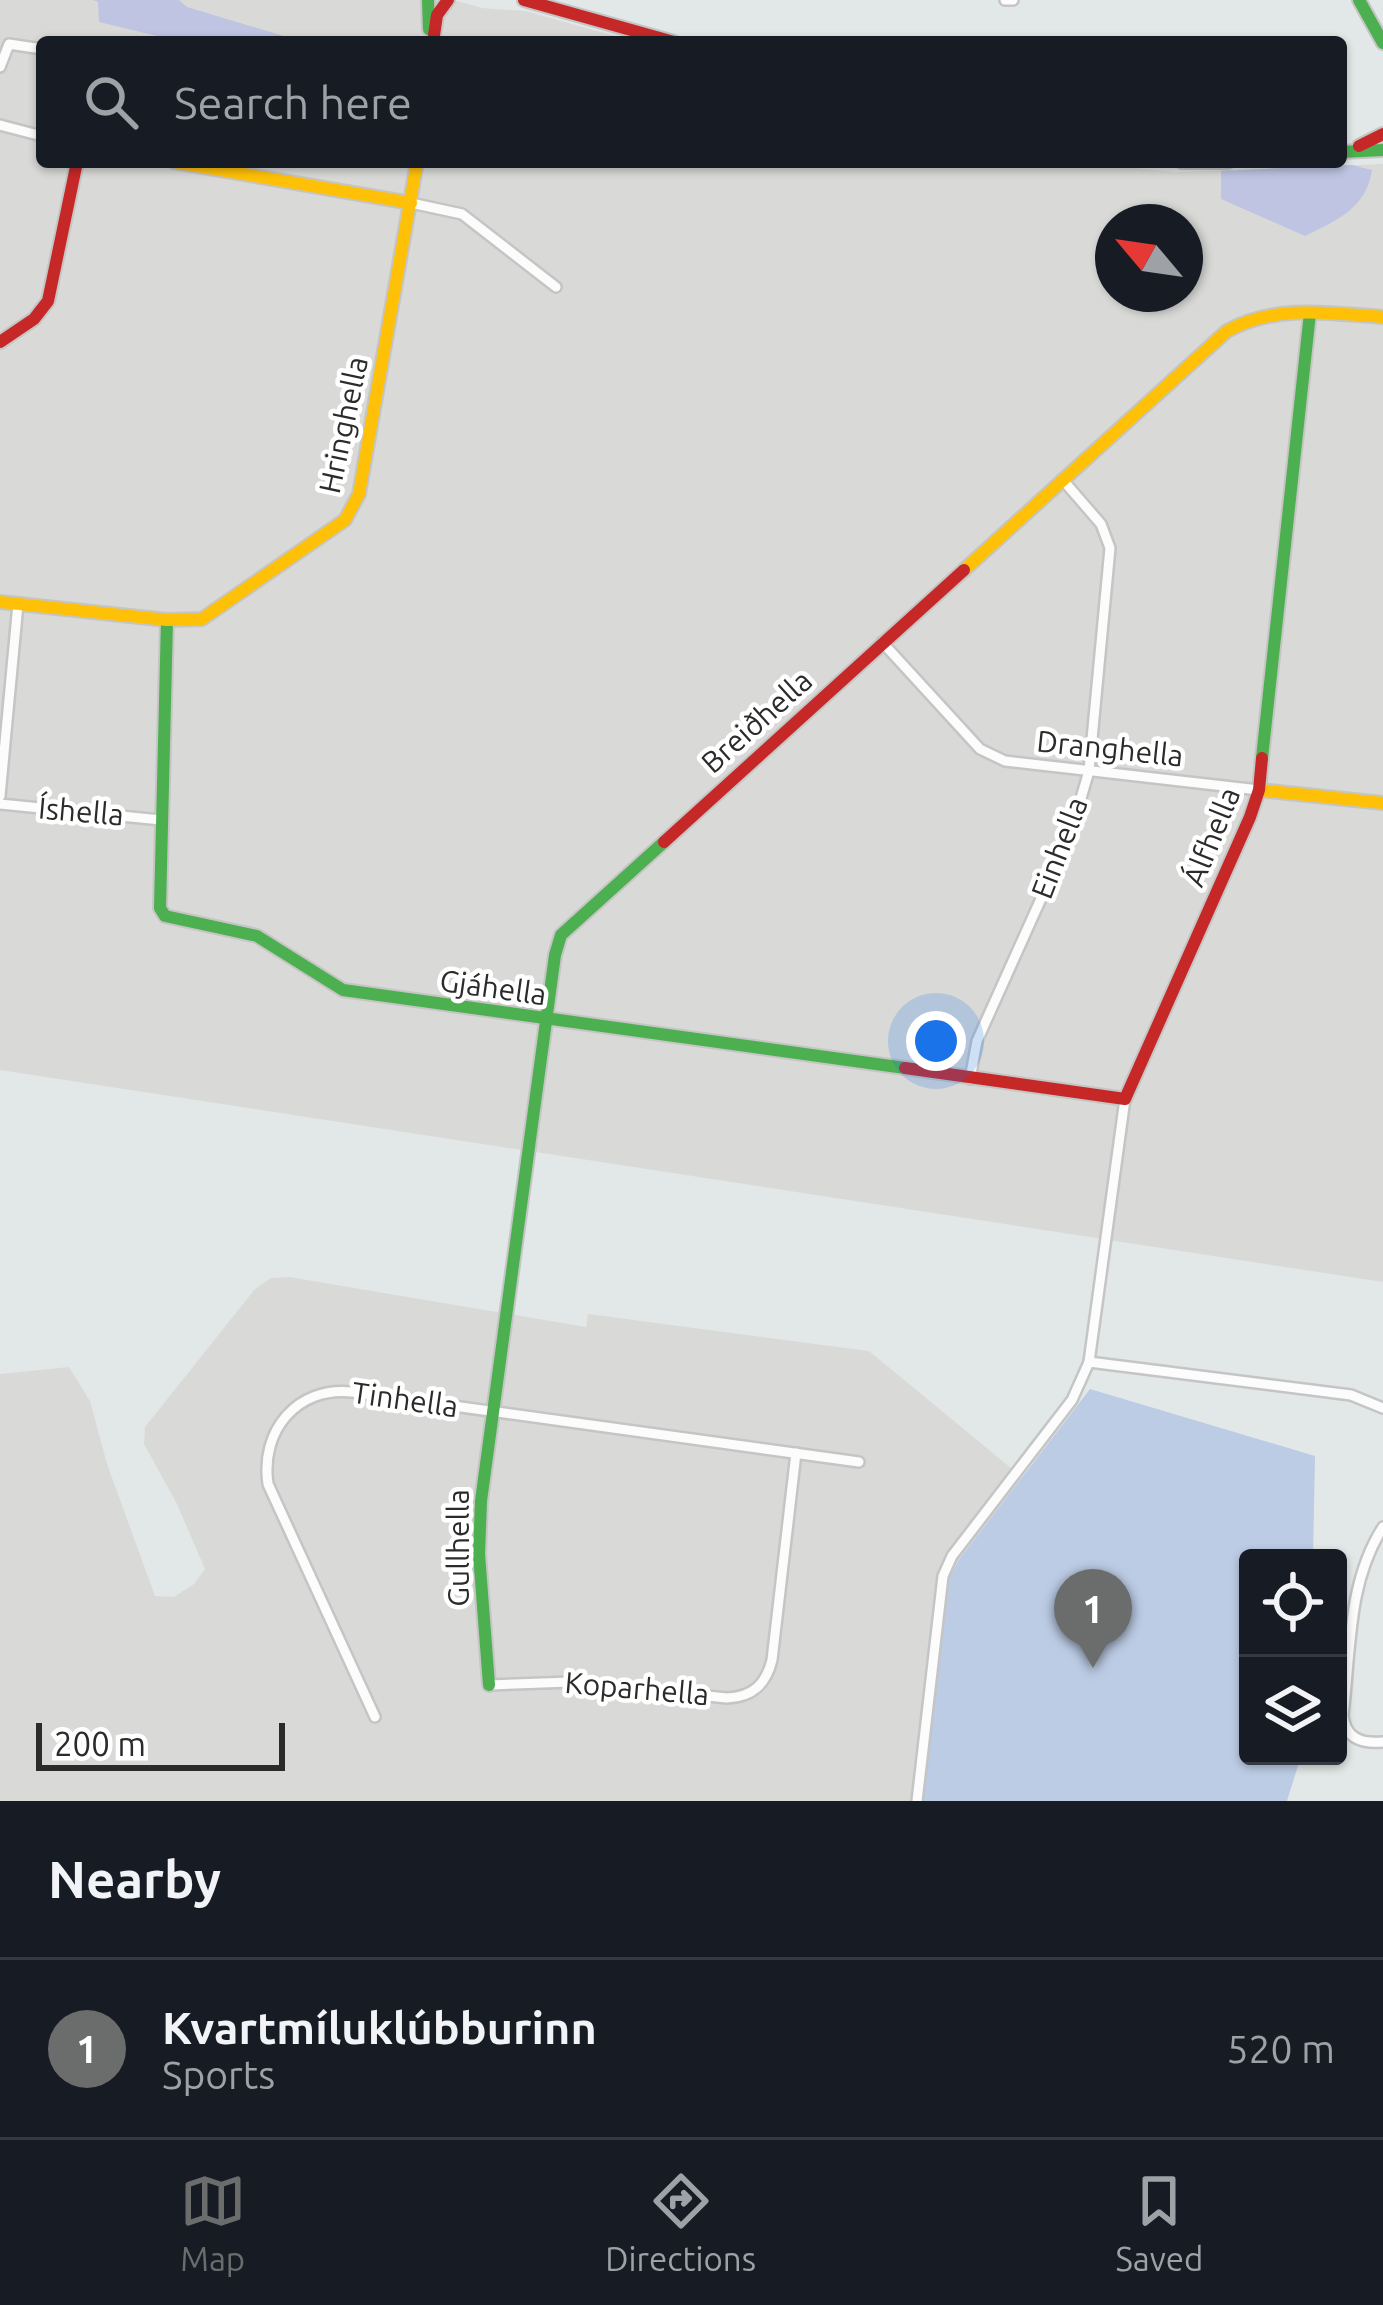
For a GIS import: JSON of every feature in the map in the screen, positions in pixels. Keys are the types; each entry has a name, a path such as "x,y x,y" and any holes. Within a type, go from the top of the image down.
{"street":[{"path":"428,0 431,36"},
{"path":"433,36 446,0"},
{"path":"523,0 652,36"},
{"path":"1363,0 1383,27"},
{"path":"1363,0 1383,43"},
{"path":"0,67 3,51 11,42 36,48"},
{"path":"0,125 36,134"},
{"path":"1347,150 1383,134"},
{"path":"1347,150 1383,150"},
{"path":"0,342 34,319 48,301 75,168"},
{"path":"209,168 462,214 556,287"},
{"name":"Hringhella","path":"0,602 190,621 212,614 334,531 354,506 416,168"},
{"name":"Álfhella","path":"916,1801 943,1576 962,1542 1072,1400 1089,1362 1125,1099 1259,790 1310,313"},
{"name":"Breiðhella","path":"491,1412 555,955 572,921 1234,326 1264,314 1383,317"},
{"name":"Einhella","path":"970,1078 977,1041 1071,832 1089,771 1110,548 1101,524 1062,479"},
{"name":"Íshella","path":"18,604 0,800 161,820"},
{"name":"Gjáhella","path":"167,620 160,908 165,916 220,924 272,942 323,981 343,990 1125,1099"},
{"name":"Dranghella","path":"881,642 991,756 1383,803"},
{"path":"1089,1362 1351,1395 1383,1408"},
{"name":"Tinhella","path":"375,1717 271,1495 266,1471 270,1443 287,1414 303,1400 337,1390 859,1462"},
{"name":"Gullhella","path":"489,1685 479,1554 491,1412"},
{"name":"Koparhella","path":"489,1685 570,1682 728,1698 757,1689 772,1660 796,1453"},
{"path":"1383,1527 1364,1562 1358,1586 1343,1715 1355,1739 1383,1742"}],"shaded area":[{"path":"0,0 454,0 482,8 526,11 615,36 36,36 36,168 1133,168 1175,172 1383,164 1383,1282 0,1070"},
{"path":"93,0 179,0 187,7 284,36 157,36 99,22 98,2"},
{"path":"1347,165 1372,170 1364,195 1348,212 1305,236 1221,199 1221,171"},
{"path":"289,1277 586,1327 588,1314 869,1351 1022,1477 948,1580 922,1801 0,1801 0,1374 69,1367 90,1401 107,1464 155,1596 174,1597 194,1584 205,1569 144,1444 145,1427 255,1289 271,1278"},
{"path":"1090,1389 1315,1456 1313,1549 1239,1549 1239,1765 1298,1765 1287,1801 922,1801 948,1580"}],"traffic: fast":[{"path":"428,0 429,29"},
{"path":"1359,0 1383,43"},
{"path":"1347,152 1383,150"},
{"path":"1262,758 1310,313"},
{"path":"167,620 160,908 165,916 257,936 343,990 905,1068"},
{"path":"489,1685 479,1554 481,1501 555,955 561,935 664,842"}],"traffic: slow":[{"path":"209,168 411,203"},
{"path":"0,602 167,620 202,619 345,520 359,494 416,168"},
{"path":"964,570 1227,331 1284,314 1383,317"},
{"path":"1259,790 1383,803"}],"traffic: jam":[{"path":"434,36 437,15 448,0"},
{"path":"524,0 653,36"},
{"path":"1359,146 1383,134"},
{"path":"0,342 34,319 48,301 76,168"},
{"path":"664,842 964,570"},
{"path":"905,1068 1125,1099 1250,817 1262,758"}],"place":[{"name":"Kvartmíluklúbburinn","path":"1093,1668"}]}
